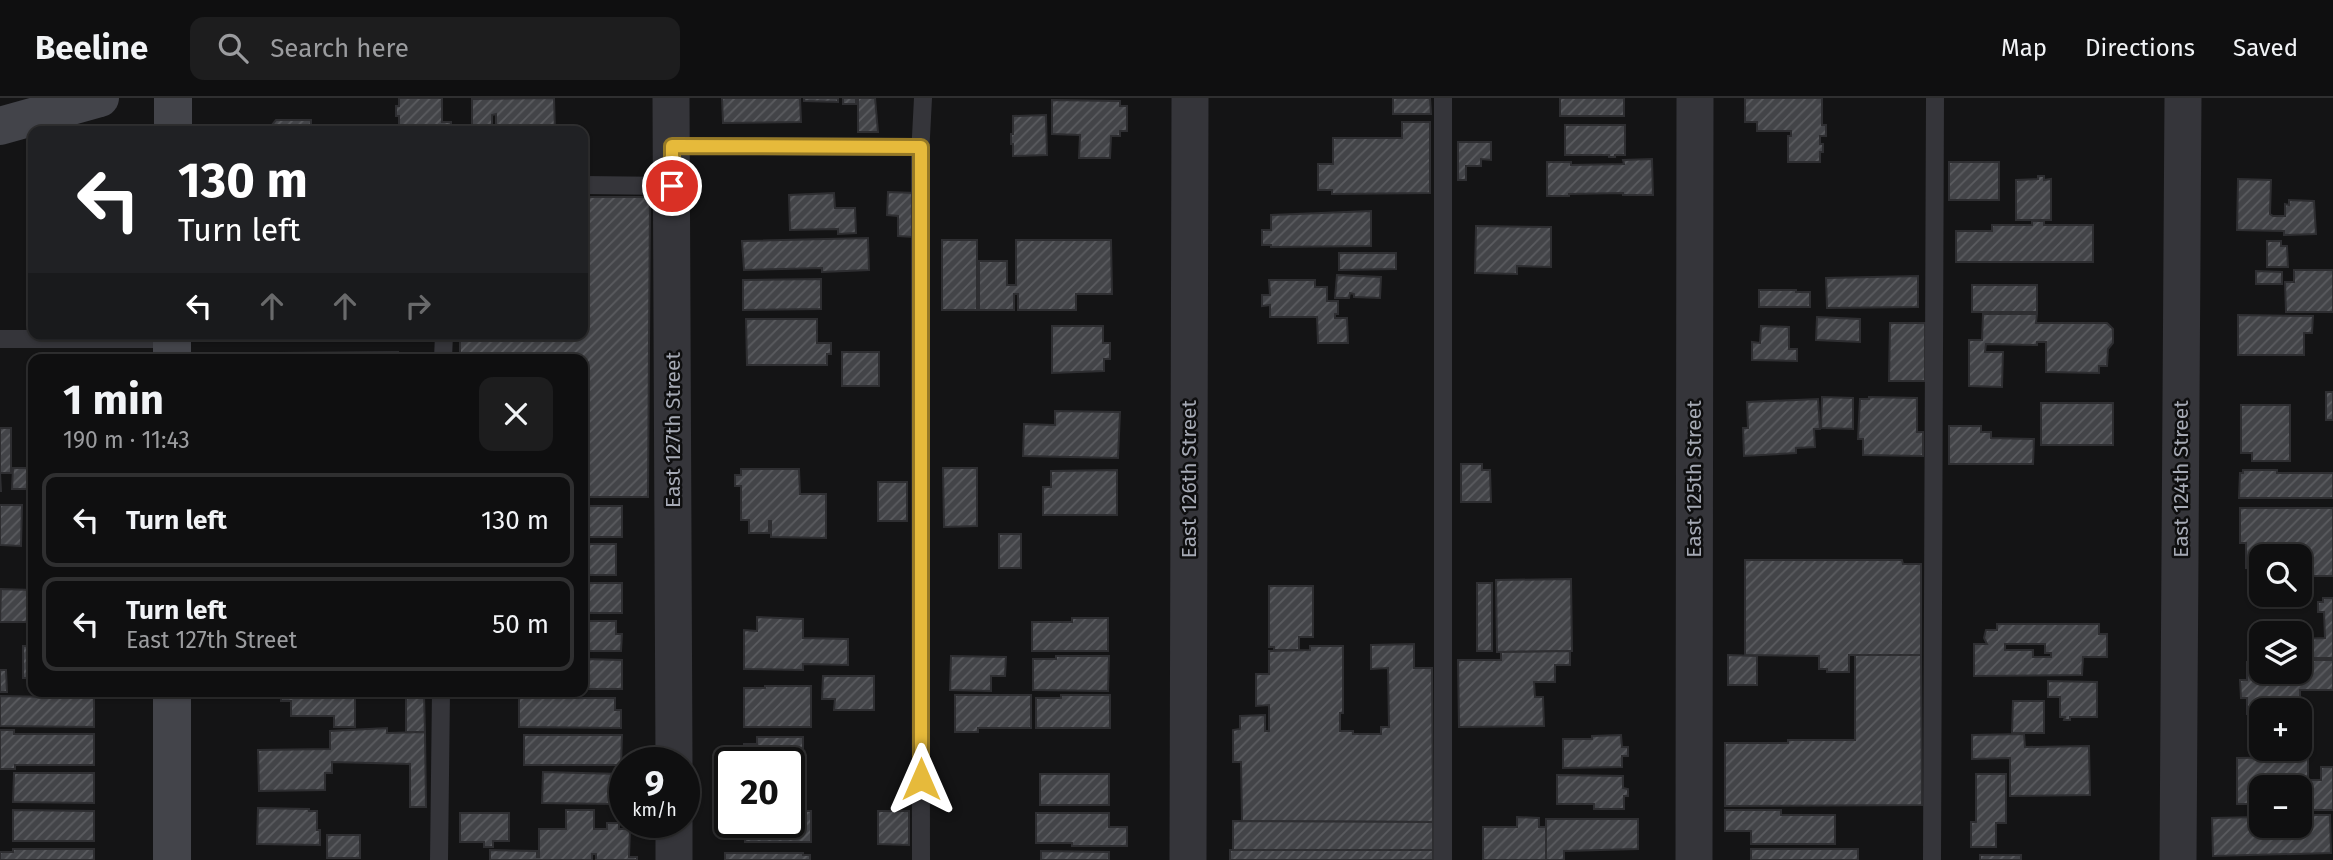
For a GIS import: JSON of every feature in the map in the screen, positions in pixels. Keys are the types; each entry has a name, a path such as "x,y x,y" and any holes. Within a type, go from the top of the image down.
{"main road":[{"path":"0,126 100,98"},
{"path":"173,98 173,126"},
{"path":"172,697 172,860"}],"street":[{"name":"East 127th Street","path":"671,98 674,747"},
{"name":"East 126th Street","path":"1188,860 1190,98"},
{"name":"East 125th Street","path":"1694,860 1695,98"},
{"name":"East 124th Street","path":"2178,860 2183,98"},
{"path":"674,838 674,860"}],"lane":[{"path":"921,860 923,98"},
{"path":"1443,98 1443,860"},
{"path":"1932,860 1935,98"},
{"path":"672,146 921,147"},
{"path":"588,185 672,186"},
{"path":"0,339 28,340"},
{"path":"34,340 172,344"},
{"path":"439,860 441,697"}],"building":[{"path":"399,98 442,98 442,122 451,122 451,126 399,126 396,106 399,106"},
{"path":"554,98 555,126 496,126 496,114 492,115 492,126 472,126 472,99"},
{"path":"722,98 800,98 801,122 723,123"},
{"path":"804,98 838,98 838,102 804,101"},
{"path":"843,98 856,98 856,104 843,104"},
{"path":"858,98 875,98 878,132 858,132"},
{"path":"1393,98 1430,98 1431,114 1393,114"},
{"path":"1560,98 1624,98 1624,116 1560,116"},
{"path":"1745,98 1822,98 1822,125 1826,125 1826,136 1820,136 1823,152 1820,152 1820,162 1788,162 1788,136 1791,136 1791,131 1757,131 1757,122 1745,122"},
{"path":"1052,100 1120,101 1120,106 1127,106 1127,131 1120,131 1120,136 1111,136 1110,158 1079,158 1080,135 1052,134"},
{"path":"1046,115 1047,155 1013,156 1013,116"},
{"path":"276,120 311,120 311,126 271,126"},
{"path":"1402,122 1430,122 1430,193 1332,194 1332,190 1318,190 1318,164 1333,164 1333,138 1402,138"},
{"path":"1565,125 1625,125 1625,155 1565,155"},
{"path":"1458,142 1491,142 1491,160 1481,159 1481,166 1466,166 1466,180 1458,180"},
{"path":"1652,159 1653,195 1623,193 1547,196 1547,162 1571,162 1571,165 1624,164 1623,160"},
{"path":"1949,162 1999,162 1999,200 1949,200"},
{"path":"2038,176 2044,176 2044,180 2051,179 2051,220 2016,220 2016,180 2038,179"},
{"path":"2238,179 2271,180 2270,214 2273,216 2285,216 2285,204 2289,205 2289,200 2314,201 2316,234 2284,235 2284,231 2237,230"},
{"path":"888,192 916,193 914,237 898,236 898,216 887,215"},
{"path":"834,193 835,208 855,208 856,233 838,234 838,229 790,230 789,195"},
{"path":"588,197 650,197 648,497 588,497 588,354 460,354 460,340 588,340"},
{"path":"1371,211 1371,246 1262,245 1262,230 1271,230 1271,215"},
{"path":"2032,221 2044,221 2044,225 2093,225 2093,262 1956,262 1956,231 1992,231 1992,225 2032,225"},
{"path":"1476,226 1551,227 1551,267 1517,266 1517,274 1475,273"},
{"path":"868,238 869,270 744,270 742,241"},
{"path":"942,240 977,240 977,310 942,310"},
{"path":"1016,240 1111,240 1112,294 1076,294 1076,310 1018,310 1018,294 1014,294 1014,310 979,310 979,261 1007,261 1007,285 1016,285"},
{"path":"2267,241 2281,241 2281,246 2287,246 2288,267 2267,267"},
{"path":"1339,253 1396,253 1396,269 1339,270"},
{"path":"2294,270 2333,270 2333,312 2286,312 2285,282 2294,282"},
{"path":"2256,271 2282,272 2282,284 2256,284"},
{"path":"1337,275 1381,277 1380,298 1354,297 1354,294 1350,293 1349,298 1335,298"},
{"path":"1918,276 1918,307 1827,308 1826,278"},
{"path":"821,279 821,309 743,310 743,280"},
{"path":"1269,280 1315,280 1315,287 1327,287 1327,301 1338,301 1338,314 1335,314 1335,318 1347,318 1348,343 1318,343 1317,317 1270,317 1270,305 1262,306 1262,295 1270,295"},
{"path":"1972,285 2037,285 2037,312 1972,312"},
{"path":"1759,290 1810,292 1810,307 1759,307"},
{"path":"1983,314 2037,314 2036,323 2107,323 2113,329 2113,343 2108,349 2107,366 2099,366 2099,373 2046,372 2046,342 2037,342 2037,345 1986,344 1985,352 2003,352 2002,387 1969,386 1969,340 1982,340"},
{"path":"2238,315 2313,316 2312,333 2304,333 2304,355 2238,355"},
{"path":"1817,317 1860,319 1860,342 1816,340"},
{"path":"746,319 817,319 817,343 831,343 827,365 747,365"},
{"path":"1890,323 1925,323 1925,381 1889,381"},
{"path":"1052,326 1103,326 1103,343 1110,343 1110,359 1104,359 1104,371 1052,373"},
{"path":"1761,326 1789,327 1789,349 1797,349 1797,361 1752,360 1752,342 1760,343"},
{"path":"398,352 398,354 279,354"},
{"path":"842,352 879,352 879,386 842,386"},
{"path":"2326,392 2333,392 2333,420 2326,420"},
{"path":"1822,397 1853,398 1853,429 1821,428"},
{"path":"1917,398 1917,432 1923,432 1923,456 1863,455 1863,439 1858,439 1860,399"},
{"path":"1818,399 1820,429 1814,429 1815,447 1796,448 1796,453 1744,456 1743,428 1748,428 1747,402"},
{"path":"2041,403 2113,403 2113,445 2041,445"},
{"path":"2241,405 2290,405 2290,461 2252,461 2252,453 2241,453"},
{"path":"1055,411 1120,412 1118,458 1023,456 1024,424 1055,425"},
{"path":"1949,426 1981,426 1981,432 1991,432 1991,438 2034,439 2033,464 1949,464"},
{"path":"0,428 11,428 11,473 0,473"},
{"path":"1461,464 1482,464 1482,470 1490,470 1491,502 1461,502"},
{"path":"13,468 28,468 28,489 12,489"},
{"path":"943,468 977,468 977,526 944,527"},
{"path":"741,469 799,469 800,494 826,494 826,538 771,537 771,521 769,533 749,533 749,520 741,520 741,486 735,486 735,475 741,475"},
{"path":"1117,470 1117,515 1043,515 1043,487 1051,487 1051,471"},
{"path":"2243,470 2333,473 2333,498 2239,498 2240,473 2243,473"},
{"path":"878,482 907,482 907,521 878,521"},
{"path":"0,505 22,505 21,546 0,545"},
{"path":"588,506 622,506 622,537 588,537"},
{"path":"2240,508 2333,508 2333,576 2312,576 2312,544 2249,544 2249,568 2246,568 2246,543 2240,543"},
{"path":"999,534 1021,534 1021,568 999,568"},
{"path":"588,544 616,544 616,575 588,575"},
{"path":"1745,560 1902,560 1903,564 1921,564 1921,655 1849,655 1849,672 1827,672 1827,669 1819,669 1819,656 1745,655"},
{"path":"1571,579 1572,651 1497,652 1496,580"},
{"path":"588,583 622,583 622,613 588,613"},
{"path":"1477,583 1492,583 1492,651 1477,651"},
{"path":"1269,586 1313,586 1313,637 1299,637 1299,650 1274,650 1274,647 1269,647"},
{"path":"1,589 28,590 28,622 0,622"},
{"path":"2323,598 2333,598 2333,658 2312,658 2312,639 2325,638 2324,612 2318,612 2318,602 2323,602"},
{"path":"757,617 803,619 803,638 848,639 848,665 803,664 803,670 744,669 744,630 757,631"},
{"path":"1072,618 1108,618 1108,651 1032,651 1032,622 1072,622"},
{"path":"588,621 616,621 616,634 622,634 621,651 588,651"},
{"path":"1997,624 2099,624 2099,634 2107,634 2107,657 2083,657 2082,675 1974,676 1974,644 1987,644 1984,638 1986,630 1997,630","holes":["2005,644 2045,644 2045,653 2051,653 2051,657 2033,657 2033,650 2005,650"]},
{"path":"1414,644 1414,668 1432,668 1433,822 1242,821 1241,762 1233,762 1233,730 1240,729 1240,716 1265,715 1265,731 1269,731 1269,705 1256,706 1256,674 1269,674 1269,651 1310,650 1310,646 1343,646 1343,713 1340,713 1340,731 1381,734 1381,727 1389,727 1388,668 1371,669 1371,645"},
{"path":"23,646 28,646 28,678 23,678"},
{"path":"1570,651 1570,665 1555,665 1555,682 1534,682 1535,697 1543,697 1544,726 1459,727 1458,660 1501,660 1501,652"},
{"path":"1728,655 1757,656 1757,685 1728,685"},
{"path":"1855,655 1921,655 1922,805 1725,806 1725,743 1855,740"},
{"path":"951,656 1006,657 1005,676 991,676 991,691 950,690"},
{"path":"1056,656 1109,656 1108,691 1033,690 1033,659 1056,659"},
{"path":"588,659 622,660 622,689 588,689"},
{"path":"2312,660 2333,660 2333,690 2300,690 2300,698 2249,698 2247,714 2247,698 2241,698 2240,680 2247,680 2247,662 2249,684 2312,684"},
{"path":"0,670 6,670 7,692 0,692"},
{"path":"823,676 874,676 874,710 834,710 835,699 822,699"},
{"path":"2048,681 2097,682 2097,717 2070,717 2070,720 2064,720 2065,717 2060,717 2060,697 2048,697"},
{"path":"811,686 811,727 744,727 744,688"},
{"path":"955,695 1031,695 1031,728 978,728 978,732 955,732"},
{"path":"1061,695 1110,695 1110,728 1036,728 1036,698 1061,698"},
{"path":"0,696 94,697 94,727 0,726"},
{"path":"281,697 355,697 355,727 334,727 334,716 291,716 291,701 281,701"},
{"path":"406,697 424,697 425,732 406,732"},
{"path":"519,698 615,698 615,710 621,710 621,728 519,727"},
{"path":"2013,701 2044,701 2044,733 2012,733"},
{"path":"387,728 387,733 425,732 426,807 410,807 410,764 332,762 332,773 325,773 325,790 259,791 258,750 330,749 330,731"},
{"path":"0,730 14,730 14,734 94,734 94,765 15,765 15,769 0,769"},
{"path":"2024,734 2025,747 2089,746 2090,795 2010,796 2010,758 1972,759 1972,735"},
{"path":"524,735 622,735 622,747 609,747 609,765 524,765"},
{"path":"1621,735 1622,747 1628,747 1628,756 1622,756 1622,767 1563,768 1563,739"},
{"path":"757,737 803,737 803,747 744,747 744,744 757,744"},
{"path":"2237,758 2249,758 2249,761 2308,761 2308,775 2249,775 2249,804 2237,804"},
{"path":"2321,767 2333,767 2333,810 2312,810 2312,780 2321,780"},
{"path":"543,772 609,774 609,804 542,803"},
{"path":"14,773 94,773 94,803 13,802"},
{"path":"1040,774 1109,774 1109,805 1040,805"},
{"path":"1976,774 2006,774 2006,823 1996,823 1996,847 1971,847 1971,822 1976,822"},
{"path":"1557,775 1623,776 1623,788 1628,789 1628,796 1624,796 1624,809 1594,809 1594,804 1557,804"},
{"path":"258,808 317,811 320,845 257,844"},
{"path":"13,810 94,811 94,841 13,841"},
{"path":"566,810 594,810 594,829 607,829 609,823 609,838 630,838 629,857 637,857 637,860 596,860 596,854 592,854 592,860 490,860 490,850 537,851 539,857 539,829 566,829"},
{"path":"1725,810 1781,810 1781,815 1835,815 1835,844 1751,844 1751,831 1725,831"},
{"path":"805,811 811,811 811,842 745,842 745,838 805,838"},
{"path":"878,811 909,811 909,845 878,844"},
{"path":"460,813 509,813 509,841 493,841 493,847 484,847 484,842 460,842"},
{"path":"1036,813 1109,813 1109,827 1127,827 1127,846 1036,843"},
{"path":"2312,815 2330,815 2331,853 2213,856 2212,818 2249,817 2249,838 2312,838"},
{"path":"1517,817 1539,818 1539,827 1546,827 1546,860 1483,860 1483,827 1517,827"},
{"path":"1546,819 1638,819 1638,849 1564,851 1564,860 1546,860"},
{"path":"1233,821 1433,822 1433,850 1233,850"},
{"path":"327,835 360,835 360,858 327,858"},
{"path":"13,849 94,849 94,860 0,860 0,852 13,852"},
{"path":"1751,849 1858,849 1858,860 1751,860"},
{"path":"1230,850 1433,850 1433,860 1230,860"},
{"path":"1041,851 1109,852 1109,860 1041,860"},
{"path":"725,853 803,853 810,855 810,860 725,860"},
{"path":"1980,855 2021,855 2021,860 1980,860"}],"route":[{"path":"672,186 672,146 921,147 921,779"}]}
